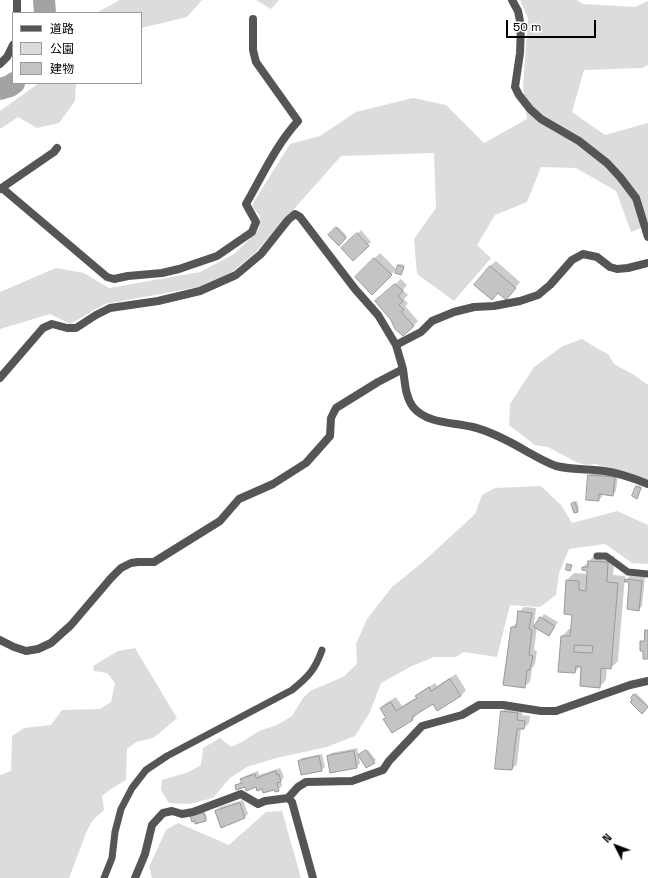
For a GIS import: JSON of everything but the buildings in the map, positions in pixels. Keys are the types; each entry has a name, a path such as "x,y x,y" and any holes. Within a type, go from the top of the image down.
{"street":[{"path":"17,0 18,12"},
{"path":"512,0 518,11 521,26 520,53 515,87 519,95 530,109 542,119 579,141 607,163 620,177 636,198 648,237"},
{"path":"57,148 54,152 1,189 107,277 114,279 128,276 162,273 217,256 252,232 256,222 246,204 290,130 298,121 256,62 253,50 253,18"},
{"path":"0,64 8,57 12,47"},
{"path":"0,378 43,328 52,324 68,328 76,328 110,308 158,301 200,291 236,274 261,254 288,220 295,214 300,216 354,289 378,316 396,345 403,369 407,396 414,408 424,416 444,422 473,427 499,436 541,460 555,466 575,470 603,471 623,474 648,484"},
{"path":"396,345 420,332 432,322 454,312 474,307 494,306 520,301 538,295 550,285 572,260 583,254 597,257 610,267 617,269 648,264"},
{"path":"0,640 14,647 26,650 38,649 52,643 71,625 121,568 130,563 154,562 220,521 239,499 273,484 306,463 330,436 332,418 336,408 378,382 403,369"},
{"path":"135,878 145,854 152,825 163,813 172,811 182,814 193,812 241,794 258,804 265,801 288,798 298,787 306,782 352,781 383,770 389,761 422,726 462,715 479,705 503,705 541,711 556,711 630,685 648,681"},
{"path":"288,798 292,802 313,878"}],"lane":[{"path":"597,556 606,556 628,572 648,574"},
{"path":"104,878 112,858 115,832 121,809 132,788 146,770 167,756 292,690 307,678 317,664 322,650"}],"green space":[{"path":"120,0 202,0 187,17 142,28 142,12 98,12"},
{"path":"256,0 279,0 271,9"},
{"path":"520,0 577,0 582,4 635,7 648,1 648,65 642,68 584,70 572,112 605,135 648,123 648,225 631,232 616,191 576,168 541,167 527,202 495,215 477,245 491,258 454,301 417,274 414,239 436,208 434,153 341,156 255,253 232,272 199,287 105,304 70,324 50,314 0,329 0,292 56,268 84,273 109,288 200,272 234,254 259,230 260,217 252,205 290,144 320,136 356,112 413,98 446,105 484,143 527,119 523,87 528,18"},
{"path":"38,84 76,84 75,101 59,123 37,128 18,117 0,129 0,111"},
{"path":"582,339 608,354 614,364 648,385 648,480 596,464 585,465 576,462 548,447 535,445 509,425 510,404 534,367 563,346"},
{"path":"541,486 561,505 572,523 617,511 648,525 648,564 632,563 605,544 569,549 559,573 556,595 540,607 510,605 497,657 464,652 456,657 434,657 412,666 381,683 370,712 355,736 327,747 276,758 247,767 230,778 213,798 189,804 169,803 161,790 162,780 189,772 201,765 203,748 220,738 231,747 259,731 277,725 292,716 303,698 310,691 343,677 357,664 356,644 367,619 392,587 423,562 475,514 482,495 495,488"},
{"path":"135,648 177,718 153,738 136,742 127,749 126,780 102,796 104,810 92,821 69,878 0,878 0,775 11,771 12,736 24,728 51,725 62,710 100,709 111,702 115,683 107,673 94,671 93,666 118,651"},
{"path":"282,811 301,878 152,878 149,867 166,830 178,823 229,845 266,812"}],"waterway":[{"path":"44,0 45,12"},
{"path":"0,89 13,84"}]}
